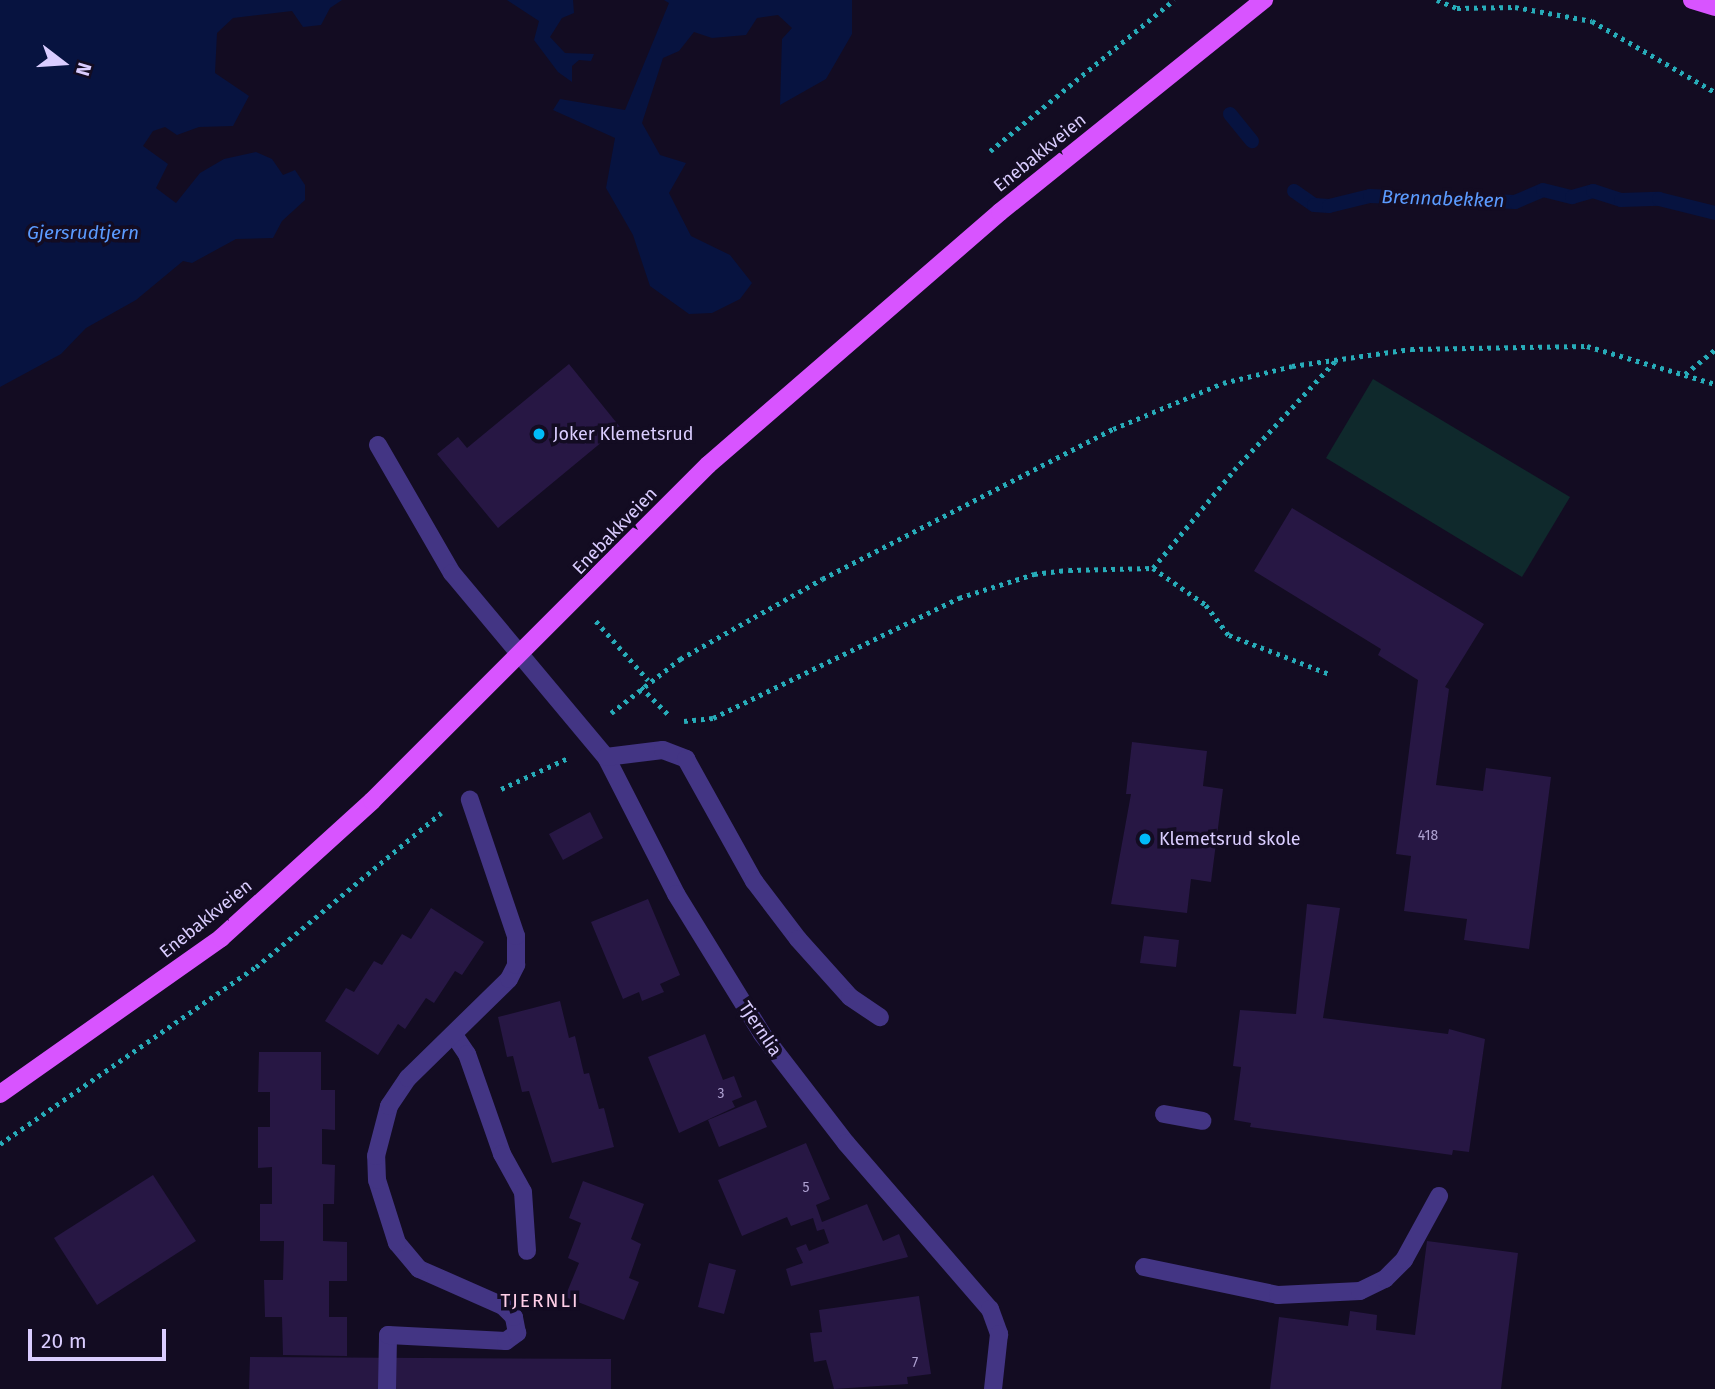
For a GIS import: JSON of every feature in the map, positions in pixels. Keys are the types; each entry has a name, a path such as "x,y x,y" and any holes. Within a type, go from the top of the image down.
{"main road":[{"path":"1692,0 1715,7"},
{"name":"Enebakkveien","path":"0,1094 221,938 343,828 519,657 708,466 815,370 1000,212 1265,1"}],"street":[{"name":"Tjernlia","path":"378,445 452,573 519,657 591,735 606,757 676,894 762,1034 846,1143 964,1275 995,1318 998,1353 993,1389"},
{"path":"606,757 663,750 686,759 754,881 842,987 880,1017"},
{"path":"387,1389 388,1335 506,1341 517,1333 514,1317 503,1306 419,1269 397,1243 382,1205 376,1156 388,1106 408,1078 509,979 517,954 516,936 470,800"},
{"path":"454,1035 467,1054 502,1154 523,1192 527,1251"},
{"path":"1164,1114 1202,1121"},
{"path":"1144,1267 1278,1295 1360,1291 1385,1279 1405,1260 1438,1196"}],"path":[{"path":"990,151 1174,0"},
{"path":"1437,0 1457,8 1515,7 1592,21 1715,92"},
{"path":"0,1143 132,1056 257,967 423,825 470,800 555,767 648,680 799,592 1114,429 1223,383 1338,359 1411,349 1587,346 1715,384"},
{"path":"1684,374 1715,349"},
{"path":"1153,568 1234,470 1338,359"},
{"path":"641,687 671,717 692,722 713,718 921,615 999,583 1069,570 1153,568 1206,605 1229,635 1332,675"},
{"path":"592,617 648,680"}],"green space":[{"path":"1373,379 1570,497 1522,577 1326,458"}],"water":[{"name":"Gjersrudtjern","path":"0,0 342,0 330,8 321,25 303,27 292,11 233,18 217,33 215,73 249,96 233,126 199,127 177,135 165,127 153,131 143,146 168,164 156,188 176,203 200,173 224,159 256,152 272,159 283,175 295,170 305,185 305,200 282,221 273,238 236,239 192,263 183,261 136,300 86,328 61,354 0,387"},
{"path":"507,0 573,0 574,13 562,18 550,37 565,53 594,54 591,61 579,60 572,66 572,82 558,72 534,40 539,21"},
{"path":"664,0 852,0 852,34 826,79 780,105 782,39 792,28 778,15 757,18 746,35 712,38 694,32 679,51 663,58 642,123 660,155 686,163 669,193 691,236 730,255 752,283 740,299 712,313 689,314 650,286 633,235 606,188 615,138 553,110 560,99 625,110 669,3"}],"building":[{"path":"569,364 620,427 498,528 437,454 458,437 467,448"},
{"path":"1292,508 1484,624 1445,687 1449,689 1436,785 1483,791 1486,768 1551,777 1529,949 1464,940 1467,919 1404,911 1411,856 1396,854 1418,680 1378,655 1381,649 1254,571"},
{"path":"1132,742 1207,751 1203,786 1223,789 1211,882 1191,879 1187,913 1111,904 1131,794 1126,794"},
{"path":"590,812 603,838 563,860 549,834"},
{"path":"648,899 680,975 660,984 664,992 642,1001 639,992 623,999 591,922"},
{"path":"1307,904 1340,908 1323,1018 1448,1034 1449,1029 1485,1039 1469,1152 1453,1150 1452,1155 1250,1127 1251,1123 1234,1120 1241,1067 1233,1066 1240,1010 1296,1014"},
{"path":"431,908 484,942 462,975 455,971 434,1003 426,998 405,1029 398,1024 378,1055 325,1021 346,988 354,992 374,961 382,965 402,934 411,939"},
{"path":"1144,936 1179,940 1176,967 1140,963"},
{"path":"560,1001 569,1038 575,1036 584,1074 589,1073 599,1109 604,1108 614,1147 552,1163 529,1091 522,1092 513,1056 507,1057 498,1017"},
{"path":"705,1034 723,1080 734,1076 742,1097 732,1101 735,1107 679,1133 648,1057"},
{"path":"259,1052 321,1052 321,1090 335,1090 335,1130 322,1129 322,1164 335,1165 334,1204 323,1204 323,1241 347,1242 347,1281 329,1281 329,1317 347,1317 347,1356 283,1355 282,1317 265,1317 264,1280 283,1280 284,1241 260,1241 260,1204 272,1204 272,1167 258,1168 258,1127 270,1127 270,1092 258,1092"},
{"path":"756,1100 767,1127 719,1147 708,1120"},
{"path":"806,1143 830,1199 816,1205 822,1222 867,1204 883,1241 899,1234 908,1257 791,1286 786,1269 803,1263 796,1248 806,1244 809,1251 829,1243 824,1229 817,1231 813,1218 791,1226 787,1217 742,1236 718,1180"},
{"path":"153,1175 196,1241 97,1305 54,1238"},
{"path":"583,1181 644,1204 631,1239 641,1244 629,1278 639,1282 624,1320 565,1297 579,1263 568,1258 581,1223 569,1218"},
{"path":"1427,1241 1518,1253 1501,1389 1270,1389 1279,1317 1348,1326 1350,1311 1377,1315 1376,1330 1415,1335"},
{"path":"709,1263 736,1270 724,1314 698,1307"},
{"path":"919,1296 931,1374 907,1377 908,1384 834,1389 826,1360 814,1362 810,1333 822,1332 819,1310"},
{"path":"250,1357 611,1359 611,1389 249,1389"}],"waterway":[{"path":"1230,114 1252,141"},
{"name":"Brennabekken","path":"1294,191 1314,205 1329,206 1370,196 1515,202 1543,190 1572,197 1593,191 1621,200 1659,199 1715,213"}],"place":[{"name":"Joker Klemetsrud","path":"539,434"},
{"name":"Klemetsrud skole","path":"1145,839"}],"district":[{"name":"TJERNLI","path":"540,1301"}]}
